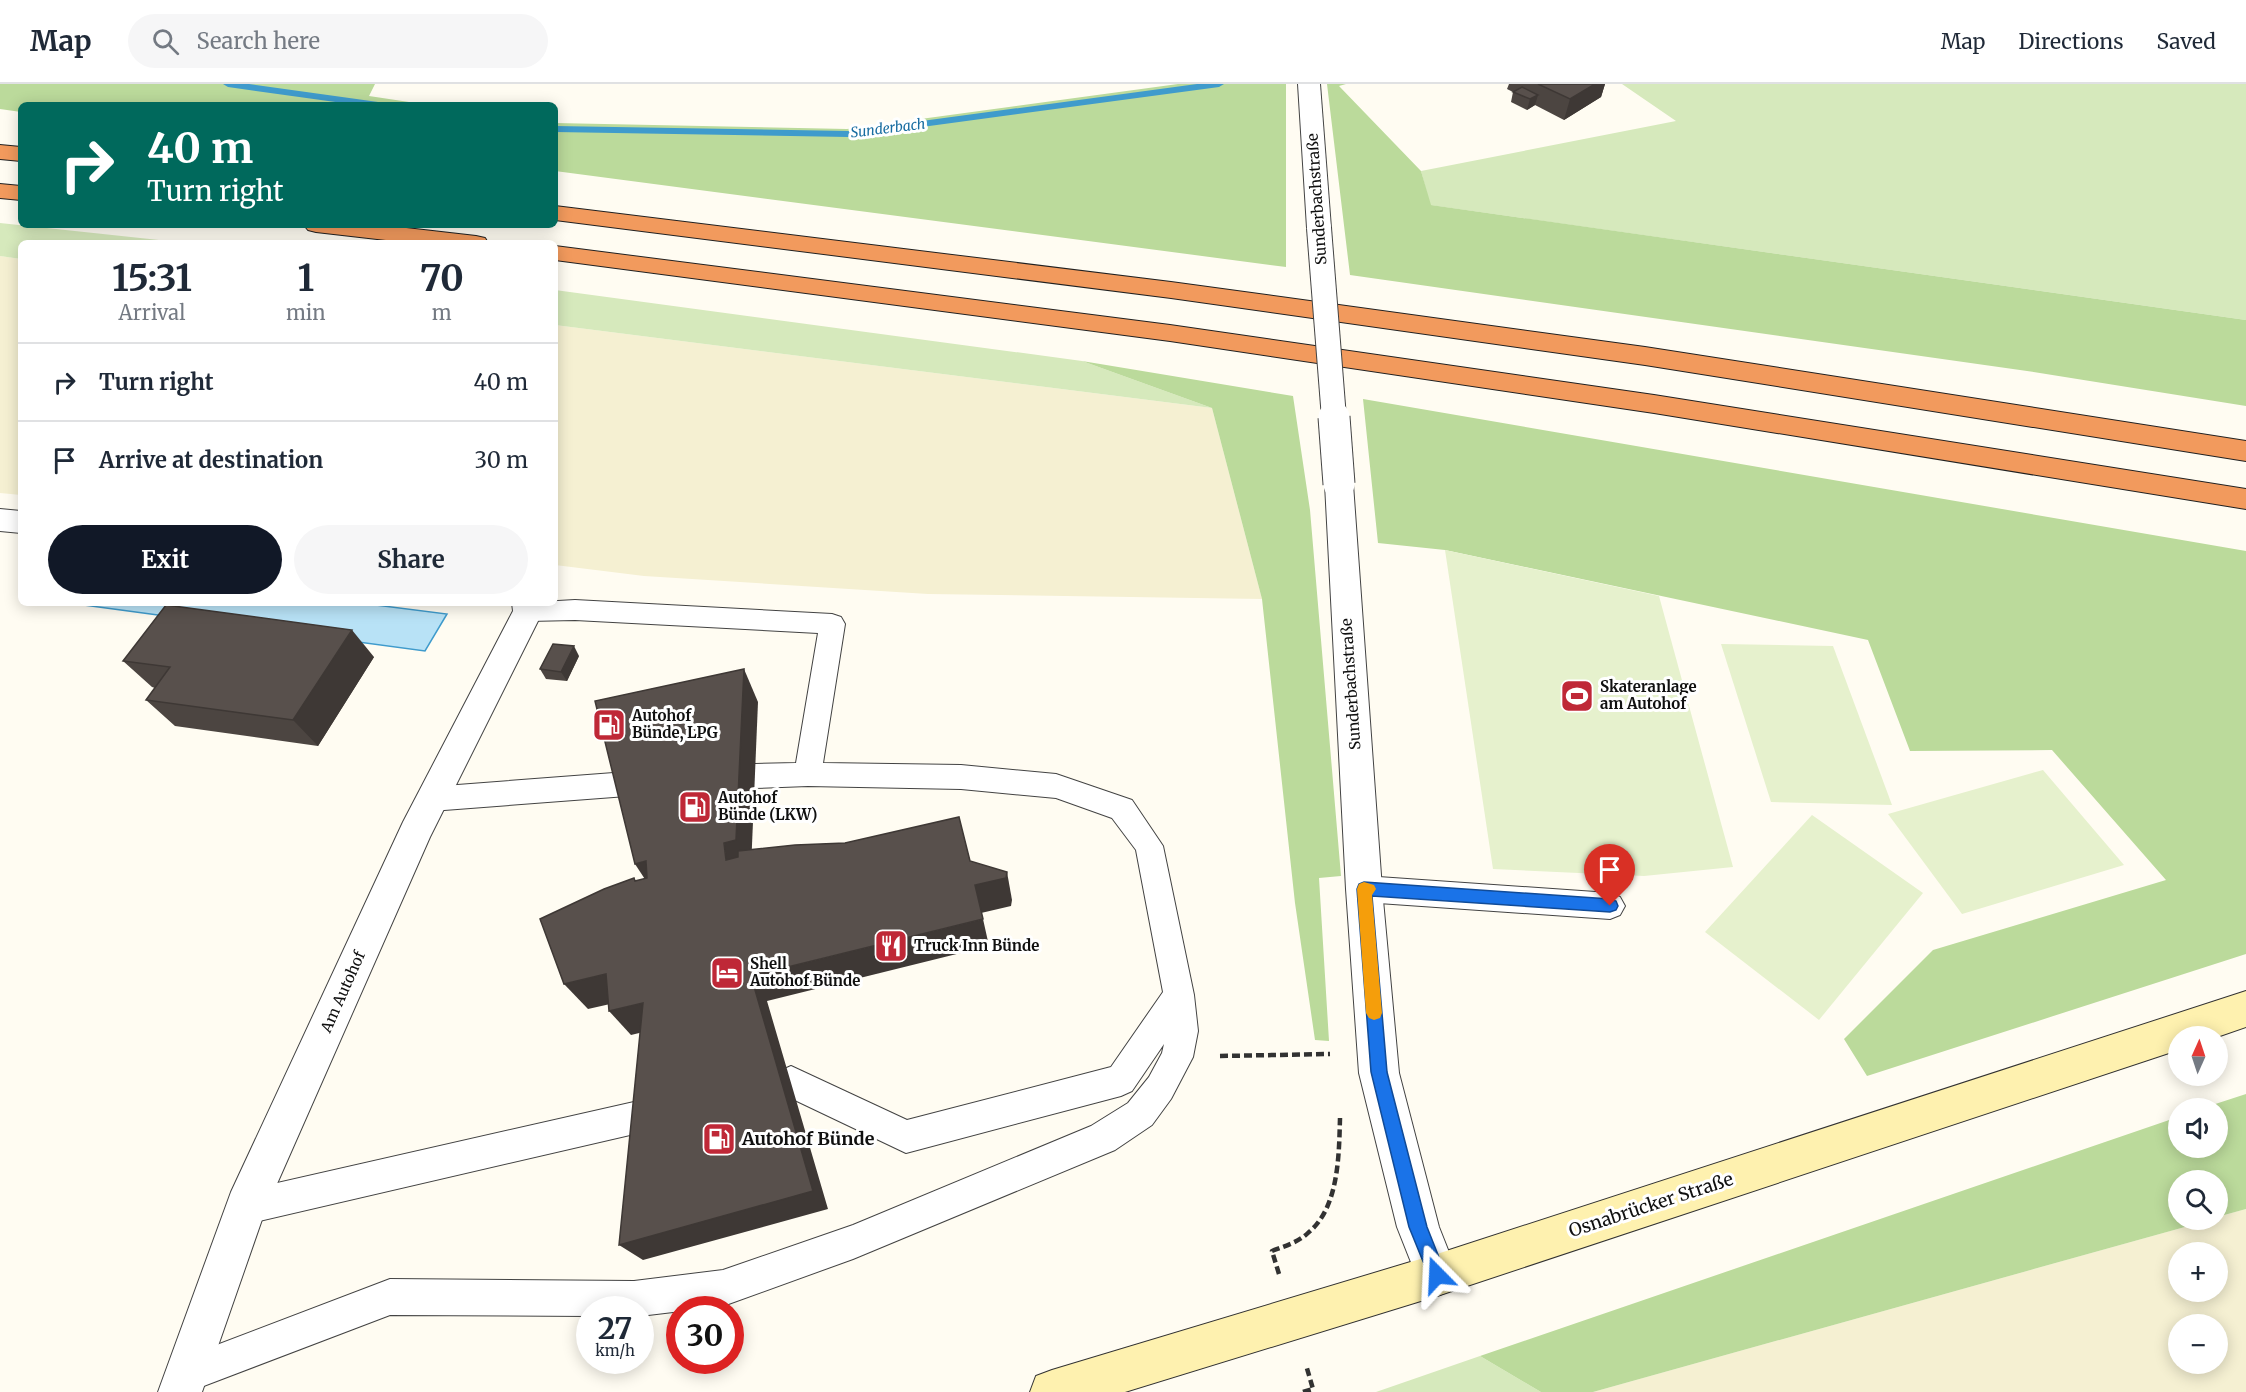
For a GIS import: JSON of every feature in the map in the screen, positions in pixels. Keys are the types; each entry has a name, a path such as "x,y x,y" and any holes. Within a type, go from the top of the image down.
{"highway":[{"path":"0,152 18,154"},
{"path":"0,191 18,193"},
{"path":"558,213 1159,289 1645,356 2246,451"},
{"path":"343,228 449,240"},
{"path":"558,253 1181,335 1654,404 2246,499"}],"main road":[{"name":"Osnabrücker Straße","path":"1052,1392 1437,1275 2246,1009"}],"street":[{"name":"Sunderbachstraße","path":"1309,84 1364,889 1379,1072 1418,1227 1437,1275"},
{"path":"0,520 18,522"},
{"name":"Am Autohof","path":"183,1383 246,1206 431,799 527,607"}],"lane":[{"path":"527,607 832,624 808,774"},
{"path":"183,1383 390,1297 634,1299 723,1288 854,1242 1103,1138 1140,1114 1160,1088 1177,1057 1182,1031 1179,995 1149,846 1122,809 1056,786 961,777 808,774 755,776"},
{"path":"431,799 627,784"},
{"path":"1364,889 1610,906"},
{"path":"791,1082 906,1137 1121,1080 1179,995"},
{"path":"246,1206 656,1113"}],"path":[{"path":"1177,1057 1328,1054"},
{"path":"1292,1319 1272,1251 1298,1242 1314,1229 1323,1214 1331,1188 1340,1139 1340,1116"}],"shaded area":[{"path":"0,256 18,259 18,495 0,493"},
{"path":"558,325 1212,408 1262,599 928,594 644,576 558,565"},
{"path":"2246,1209 2246,1392 1593,1392 2174,1230 2228,1230 2228,1214"}],"green space":[{"path":"0,84 375,84 369,96 409,102 18,102 18,112 0,109"},
{"path":"1178,84 1286,84 1286,267 558,171 558,123 847,129"},
{"path":"1327,84 1346,84 1339,86 1421,171 1431,205 2246,320 2246,406 2027,371 1350,275"},
{"path":"1622,84 2246,84 2246,320 1430,205 1421,171 1676,121"},
{"path":"0,223 18,225 18,228 47,228 159,240 18,240 18,259 0,256"},
{"path":"558,290 1082,361 1212,408 558,325"},
{"path":"1082,361 1293,396 1310,510 1341,876 1319,878 1329,1041 1315,1040 1295,903 1262,599 1212,408"},
{"path":"1363,399 2246,551 2246,954 1867,1076 1844,1039 1933,950 2166,880 2052,750 1910,751 1868,640 1445,550 1378,543"},
{"name":"Skateranlage am Autohof","path":"1445,550 1659,596 1733,867 1644,876 1493,869"},
{"path":"1721,644 1833,646 1892,805 1771,802"},
{"path":"2043,770 2124,865 1962,914 1888,814"},
{"path":"1812,815 1923,893 1819,1020 1705,932"},
{"path":"2246,1094 2246,1209 2228,1214 2228,1170 2168,1170 2168,1230 2174,1230 1593,1392 1541,1392 1480,1356 2168,1120 2168,1158 2228,1158 2228,1100"},
{"path":"1480,1356 1541,1392 1376,1392"}],"water":[{"path":"91,606 384,606 447,614 425,651"}],"building":[{"path":"1538,84 1595,84 1570,99"},
{"path":"1522,87 1538,95 1530,99 1513,92"},
{"path":"165,606 352,630 293,720 146,700 170,667 123,661"},
{"path":"553,644 574,646 561,672 540,669"},
{"name":"Shell Autohof Bünde","path":"744,669 736,840 724,843 726,860 738,857 738,851 845,843 959,817 970,861 1007,872 1006,878 975,885 983,919 751,976 813,1191 619,1245 643,1003 609,1011 606,974 564,984 540,919 604,889 634,878 635,881 647,878 646,861 635,864 595,701"}],"waterway":[{"name":"Sunderbach","path":"228,84 357,102"},
{"name":"Sunderbach","path":"558,129 848,134 1219,84"}],"slow traffic":[{"path":"1368,889 1364,889 1374,1013"}],"place":[{"name":"Skateranlage am Autohof","path":"1577,696"},
{"name":"Autohof Bünde, LPG","path":"609,725"},
{"name":"Autohof Bünde (LKW)","path":"695,807"},
{"name":"Truck Inn Bünde","path":"891,946"},
{"name":"Shell Autohof Bünde","path":"727,973"},
{"name":"Autohof Bünde","path":"719,1139"}],"route":[{"path":"1437,1275 1418,1227 1379,1072 1364,889 1610,906"}]}
